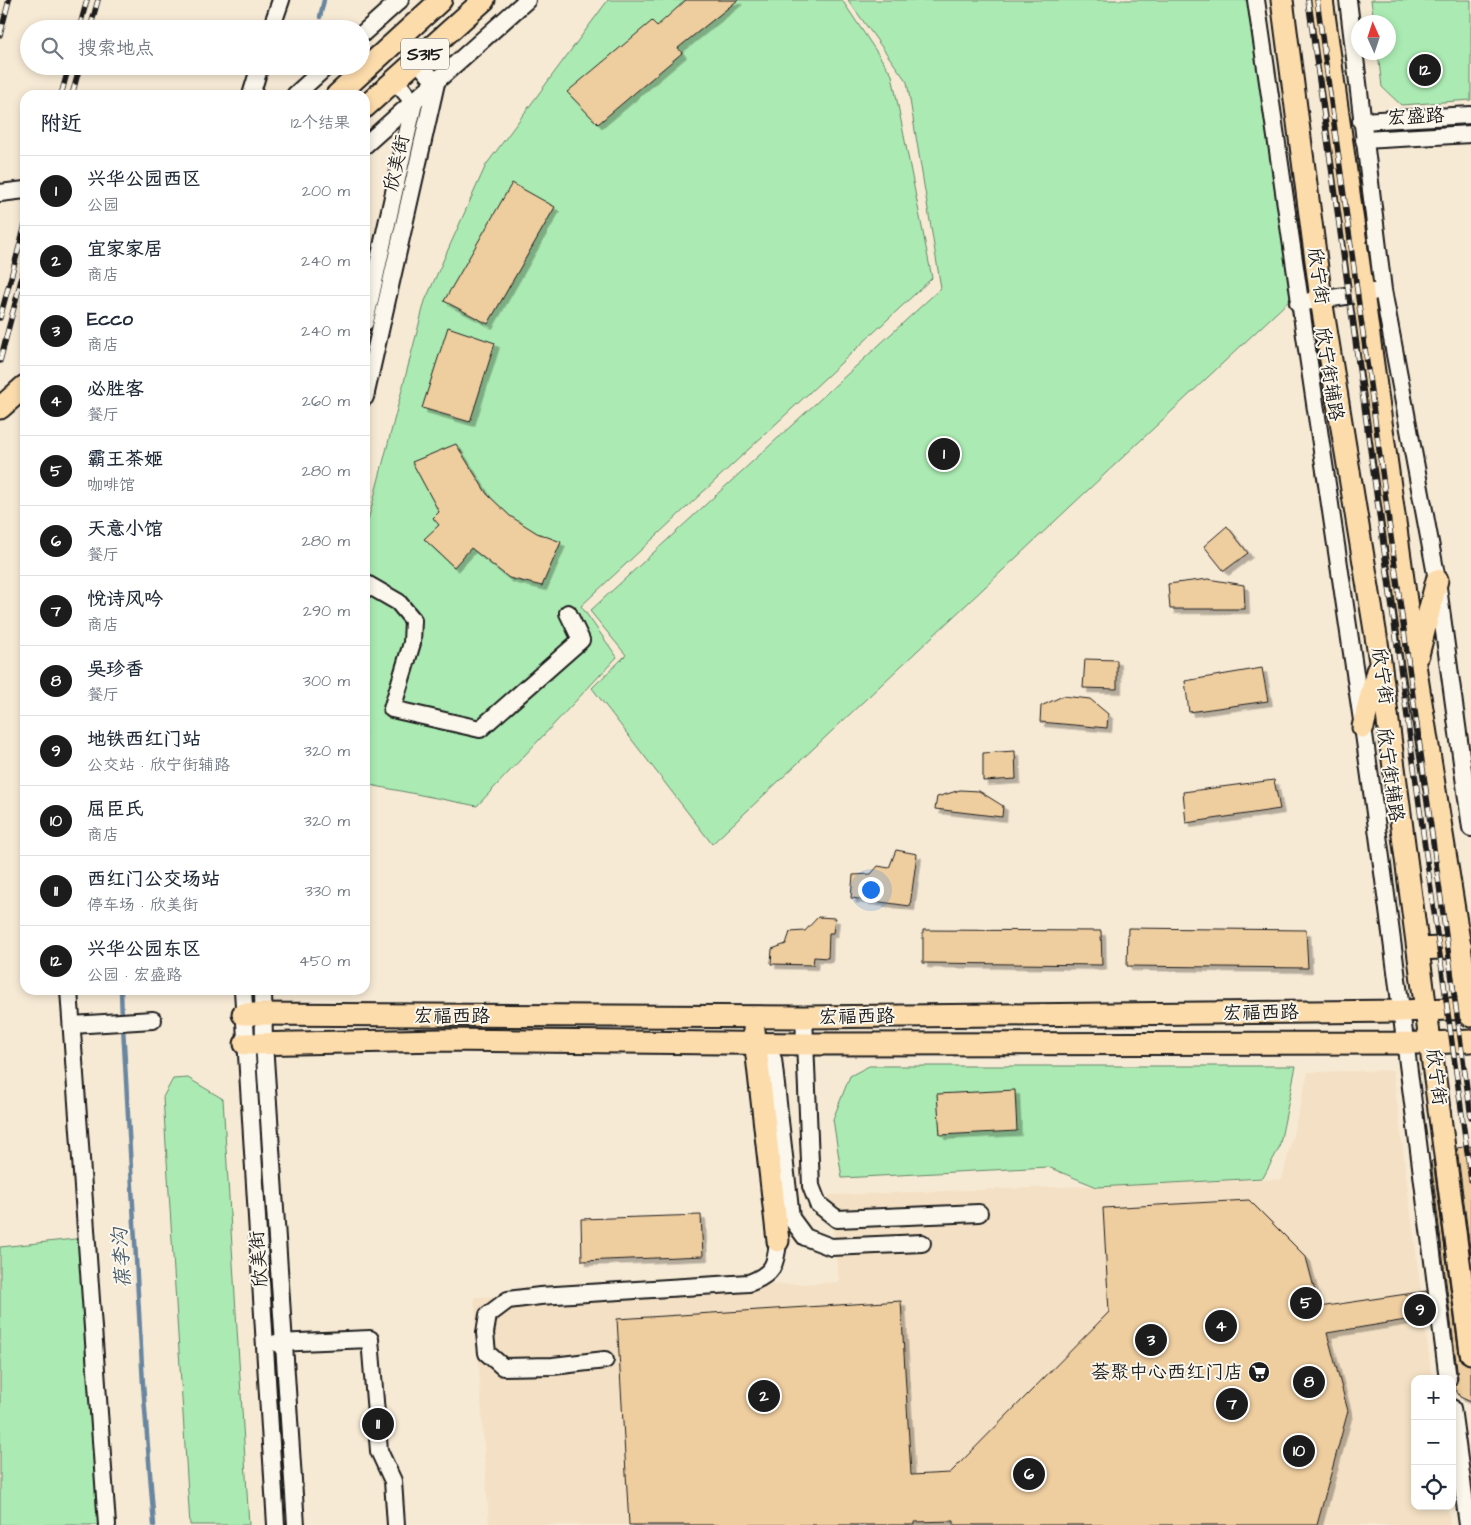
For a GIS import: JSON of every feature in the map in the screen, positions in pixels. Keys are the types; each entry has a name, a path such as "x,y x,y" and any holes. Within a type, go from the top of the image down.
{"main road":[{"name":"S315","path":"370,65 441,0"},
{"name":"S315","path":"370,102 484,0"},
{"name":"欣宁街","path":"1282,0 1321,299 1380,661 1471,1353"},
{"name":"欣宁街","path":"1322,0 1373,292 1415,665 1471,1010"},
{"name":"S315","path":"342,90 359,75"},
{"path":"0,408 20,390"},
{"path":"1415,665 1437,580"},
{"path":"1363,727 1380,661"},
{"path":"1419,949 1461,947"},
{"name":"宏福西路","path":"253,1015 804,1017 1471,1010"},
{"path":"752,1017 778,1241"},
{"name":"宏福西路","path":"254,1043 443,1040 804,1044 1431,1043 1471,1041"}],"street":[{"path":"274,20 281,0"},
{"path":"370,27 400,0"},
{"path":"370,141 527,0"},
{"name":"欣宁街辅路","path":"1256,0 1298,303 1363,727 1406,1042 1448,1375"},
{"path":"1348,0 1364,140 1373,292 1437,580 1471,828"},
{"path":"417,61 436,83"},
{"path":"253,90 257,75"},
{"path":"301,90 317,75"},
{"path":"395,80 414,103"},
{"name":"欣美街","path":"370,375 436,83"},
{"name":"欣美街","path":"370,300 414,103"},
{"name":"宏盛路","path":"1361,121 1471,115"},
{"name":"宏盛路","path":"1364,140 1471,134"},
{"path":"0,193 20,191"},
{"path":"1298,303 1373,292"},
{"path":"370,586 398,602 414,620 412,643 392,709 480,729 581,640 568,613"},
{"path":"70,995 76,1025 107,1525"},
{"name":"欣美街","path":"245,995 253,1015 264,1343 276,1525"},
{"name":"欣美街","path":"253,1015 261,995"},
{"path":"804,1017 811,1186 818,1204 837,1219 979,1213"},
{"path":"76,1025 152,1020"},
{"name":"欣美街","path":"254,1043 285,1342 296,1525"},
{"path":"773,1059 791,1218 805,1238 831,1246 922,1243"},
{"path":"604,1360 553,1366 503,1367 487,1353 484,1333 488,1315 508,1300 540,1296 749,1283 766,1277 776,1260 778,1241"},
{"path":"264,1343 370,1339 379,1451 393,1482 396,1525"},
{"path":"1454,1420 1468,1525"}],"shaded area":[{"path":"1393,1070 1431,1375 1411,1375 1411,1510 1448,1510 1450,1525 489,1525 474,1297 839,1282 829,1195 1282,1179 1308,1072"}],"green space":[{"path":"608,0 842,0 892,75 932,278 581,606 617,657 477,806 370,785 370,513 425,301 486,165"},
{"path":"848,0 1249,0 1293,297 712,844 592,688 626,655 590,611 941,288 907,82"},
{"path":"1371,0 1471,0 1471,100 1401,105 1382,87 1379,60 1396,60 1396,15 1373,15"},
{"path":"869,1066 1296,1066 1279,1148 1263,1178 1097,1187 1048,1167 842,1178 833,1119 850,1076"},
{"path":"188,1078 223,1099 249,1525 190,1525 163,1097 173,1079"},
{"path":"84,1238 105,1525 0,1525 0,1247"}],"building":[{"path":"686,0 738,0 678,48 682,53 598,124 567,92 652,21 657,26"},
{"path":"512,183 555,207 488,324 444,301"},
{"path":"448,327 495,343 470,422 422,408"},
{"path":"456,444 487,494 510,516 537,533 561,542 542,586 509,578 471,548 454,567 424,539 439,525 433,518 439,512 412,462"},
{"path":"1227,526 1248,553 1224,571 1204,546"},
{"path":"1208,579 1244,585 1245,609 1170,609 1168,584"},
{"path":"1085,659 1117,660 1117,689 1083,688"},
{"path":"1262,668 1268,701 1189,712 1185,681"},
{"path":"1063,696 1090,699 1108,714 1107,728 1040,722 1041,706"},
{"path":"1015,751 1016,779 983,781 983,753"},
{"path":"1274,780 1280,809 1186,823 1183,792"},
{"path":"960,790 979,791 1003,806 1002,817 935,809 937,797"},
{"path":"896,850 917,854 910,906 851,898 853,875 871,874 878,866 889,868"},
{"path":"818,917 835,918 833,933 829,933 828,958 814,957 813,965 771,964 772,949 786,944 790,932 805,931"},
{"path":"1128,928 1306,930 1308,968 1127,966"},
{"path":"923,930 1101,931 1102,965 923,963"},
{"path":"1015,1090 1017,1131 940,1135 937,1094"},
{"path":"1471,1146 1471,1257 1457,1148"},
{"path":"1433,1160 1459,1355 1461,1361 1471,1365 1471,1402 1460,1397 1456,1390 1458,1378 1431,1162"},
{"path":"1249,1200 1306,1257 1319,1307 1427,1291 1430,1316 1327,1333 1348,1411 1317,1525 954,1525 954,1521 914,1522 914,1525 629,1525 617,1319 901,1301 911,1475 950,1473 1109,1312 1103,1208"},
{"path":"701,1215 703,1256 582,1261 581,1219"}],"waterway":[{"name":"葆李沟","path":"320,17 324,0"},
{"name":"葆李沟","path":"121,995 122,1019"},
{"name":"葆李沟","path":"123,1026 143,1384 154,1525"}],"railway":[{"path":"0,35 9,0"},
{"path":"81,20 87,0"},
{"path":"92,20 98,0"},
{"path":"1308,0 1471,1180"},
{"path":"1317,0 1471,1117"},
{"path":"62,90 67,75"},
{"path":"73,90 78,75"},
{"path":"0,318 20,244"},
{"path":"0,361 20,284"}],"place":[{"name":"兴华公园东区","path":"1425,70"},
{"name":"兴华公园西区","path":"944,454"},
{"name":"霸王茶姬","path":"1306,1303"},
{"name":"地铁西红门站","path":"1420,1310"},
{"name":"必胜客","path":"1221,1326"},
{"name":"Ecco","path":"1151,1340"},
{"name":"荟聚中心西红门店","path":"1259,1372"},
{"name":"吴珍香","path":"1309,1382"},
{"name":"宜家家居","path":"764,1396"},
{"name":"悦诗风吟","path":"1232,1404"},
{"name":"西红门公交场站","path":"378,1424"},
{"name":"屈臣氏","path":"1299,1451"},
{"name":"天意小馆","path":"1029,1474"}]}
